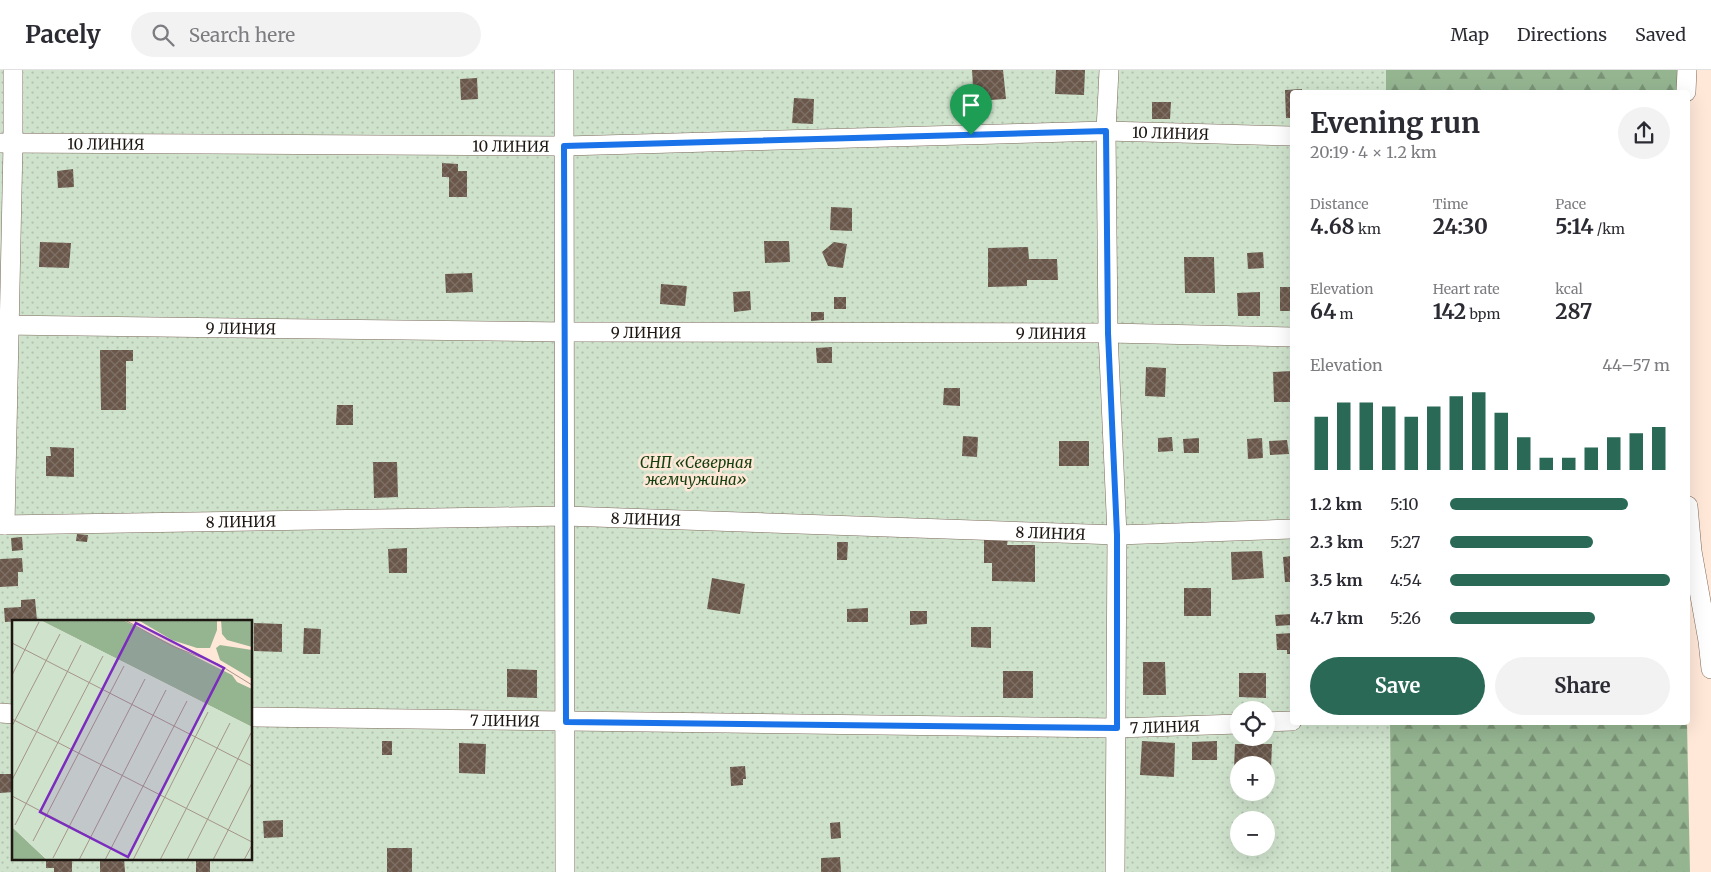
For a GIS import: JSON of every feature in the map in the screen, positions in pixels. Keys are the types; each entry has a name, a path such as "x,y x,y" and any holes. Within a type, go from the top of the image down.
{"street":[{"path":"3,525 6,144 13,70"},
{"path":"564,70 566,332 565,872"},
{"path":"1109,70 1106,131 1108,333 1117,535 1115,872"},
{"path":"1686,90 1687,70"},
{"name":"10 ЛИНИЯ","path":"6,144 564,146 1106,131 1290,136"},
{"name":"9 ЛИНИЯ","path":"5,325 566,332 1108,333 1290,338"},
{"name":"8 ЛИНИЯ","path":"3,525 565,516 1117,535 1290,529"},
{"path":"1690,528 1711,669"},
{"name":"7 ЛИНИЯ","path":"252,717 1117,728 1230,724"},
{"path":"1275,722 1290,721"}],"green space":[{"name":"СНП «Северная жемчужина»","path":"0,70 1386,70 1386,90 1290,90 1290,725 1390,725 1391,872 0,872"},
{"path":"1386,70 1678,70 1677,90 1386,90"},
{"path":"1390,725 1687,725 1690,872 1391,872"}],"building":[{"path":"972,70 1003,70 1006,99 974,101"},
{"path":"1056,70 1085,70 1084,95 1055,94"},
{"path":"477,78 478,99 461,100 460,79"},
{"path":"1302,89 1290,90 1290,118 1286,118 1285,90"},
{"path":"794,98 814,99 813,124 792,123"},
{"path":"1152,102 1171,102 1170,119 1152,119"},
{"path":"442,163 458,164 458,171 467,171 467,197 449,197 449,177 442,177"},
{"path":"73,169 74,187 58,188 57,171"},
{"path":"831,207 852,208 852,231 830,230"},
{"path":"764,241 789,241 790,262 765,263"},
{"path":"40,242 71,243 69,268 39,267"},
{"path":"834,242 847,244 843,268 828,266 822,252"},
{"path":"1028,247 1029,259 1057,259 1058,280 1027,280 1027,286 988,287 988,248"},
{"path":"1263,252 1264,268 1248,269 1247,253"},
{"path":"1184,257 1214,257 1215,293 1185,293"},
{"path":"472,273 473,292 446,293 445,274"},
{"path":"661,284 687,286 685,306 660,304"},
{"path":"1280,287 1290,287 1290,311 1280,311"},
{"path":"750,291 751,310 734,312 733,292"},
{"path":"1260,292 1260,316 1238,316 1237,293"},
{"path":"834,297 846,297 846,309 834,309"},
{"path":"811,312 824,312 824,320 811,321"},
{"path":"832,347 832,363 817,363 816,348"},
{"path":"100,350 133,350 133,361 126,361 126,410 101,410"},
{"path":"1146,367 1166,368 1165,397 1145,396"},
{"path":"1290,371 1290,402 1274,402 1273,372"},
{"path":"944,388 960,388 960,406 943,405"},
{"path":"337,405 353,405 353,425 336,425"},
{"path":"963,436 978,437 977,457 962,456"},
{"path":"1172,437 1173,451 1158,452 1158,438"},
{"path":"1199,438 1199,453 1184,453 1183,439"},
{"path":"1262,438 1263,458 1248,459 1247,439"},
{"path":"1287,440 1289,454 1270,455 1269,441"},
{"path":"1059,441 1089,441 1089,466 1059,466"},
{"path":"50,447 74,448 74,477 46,476 46,456 51,456"},
{"path":"373,462 397,462 398,497 374,498"},
{"path":"77,534 88,535 87,542 76,541"},
{"path":"22,537 23,550 12,551 11,538"},
{"path":"984,539 1008,539 1007,545 1035,545 1035,582 992,581 992,563 984,563"},
{"path":"837,542 848,542 847,560 837,560"},
{"path":"407,548 407,573 389,573 388,549"},
{"path":"1262,551 1264,578 1232,580 1231,552"},
{"path":"1290,556 1290,582 1285,582 1283,557"},
{"path":"22,558 23,572 18,572 18,586 0,587 0,559"},
{"path":"712,578 745,584 740,614 707,609"},
{"path":"1184,588 1211,588 1211,616 1184,616"},
{"path":"35,599 37,620 12,620 12,622 5,622 4,608 21,607 21,600"},
{"path":"868,608 868,622 847,622 847,609"},
{"path":"910,611 927,611 927,624 910,625"},
{"path":"1290,614 1290,625 1276,626 1275,615"},
{"path":"254,623 282,624 282,652 254,651"},
{"path":"971,627 991,627 991,648 971,647"},
{"path":"304,628 321,629 320,654 303,654"},
{"path":"1290,633 1290,654 1287,654 1287,650 1277,650 1276,634"},
{"path":"1143,662 1165,662 1166,695 1143,695"},
{"path":"507,669 537,670 537,698 507,697"},
{"path":"1003,671 1033,671 1033,698 1003,698"},
{"path":"1239,673 1266,673 1266,698 1239,697"},
{"path":"382,741 392,741 392,755 382,755"},
{"path":"1142,741 1175,743 1174,777 1140,775"},
{"path":"1217,741 1217,760 1192,760 1192,742"},
{"path":"459,743 486,744 485,774 459,773"},
{"path":"1235,746 1272,746 1272,756 1235,756"},
{"path":"745,766 746,779 743,779 743,785 731,786 730,767"},
{"path":"0,774 12,774 12,792 0,793"},
{"path":"283,820 283,837 264,838 263,821"},
{"path":"840,822 841,838 831,839 830,823"},
{"path":"387,848 412,848 412,872 387,872"},
{"path":"840,857 841,872 821,872 821,858"},
{"path":"72,860 72,872 54,872 54,868 46,868 46,861"},
{"path":"100,860 124,860 125,872 100,872"},
{"path":"196,860 210,860 210,872 196,872"}],"route":[{"path":"1106,131 1108,333 1117,535 1117,728 566,722 564,146 971,135 1106,131"}]}
